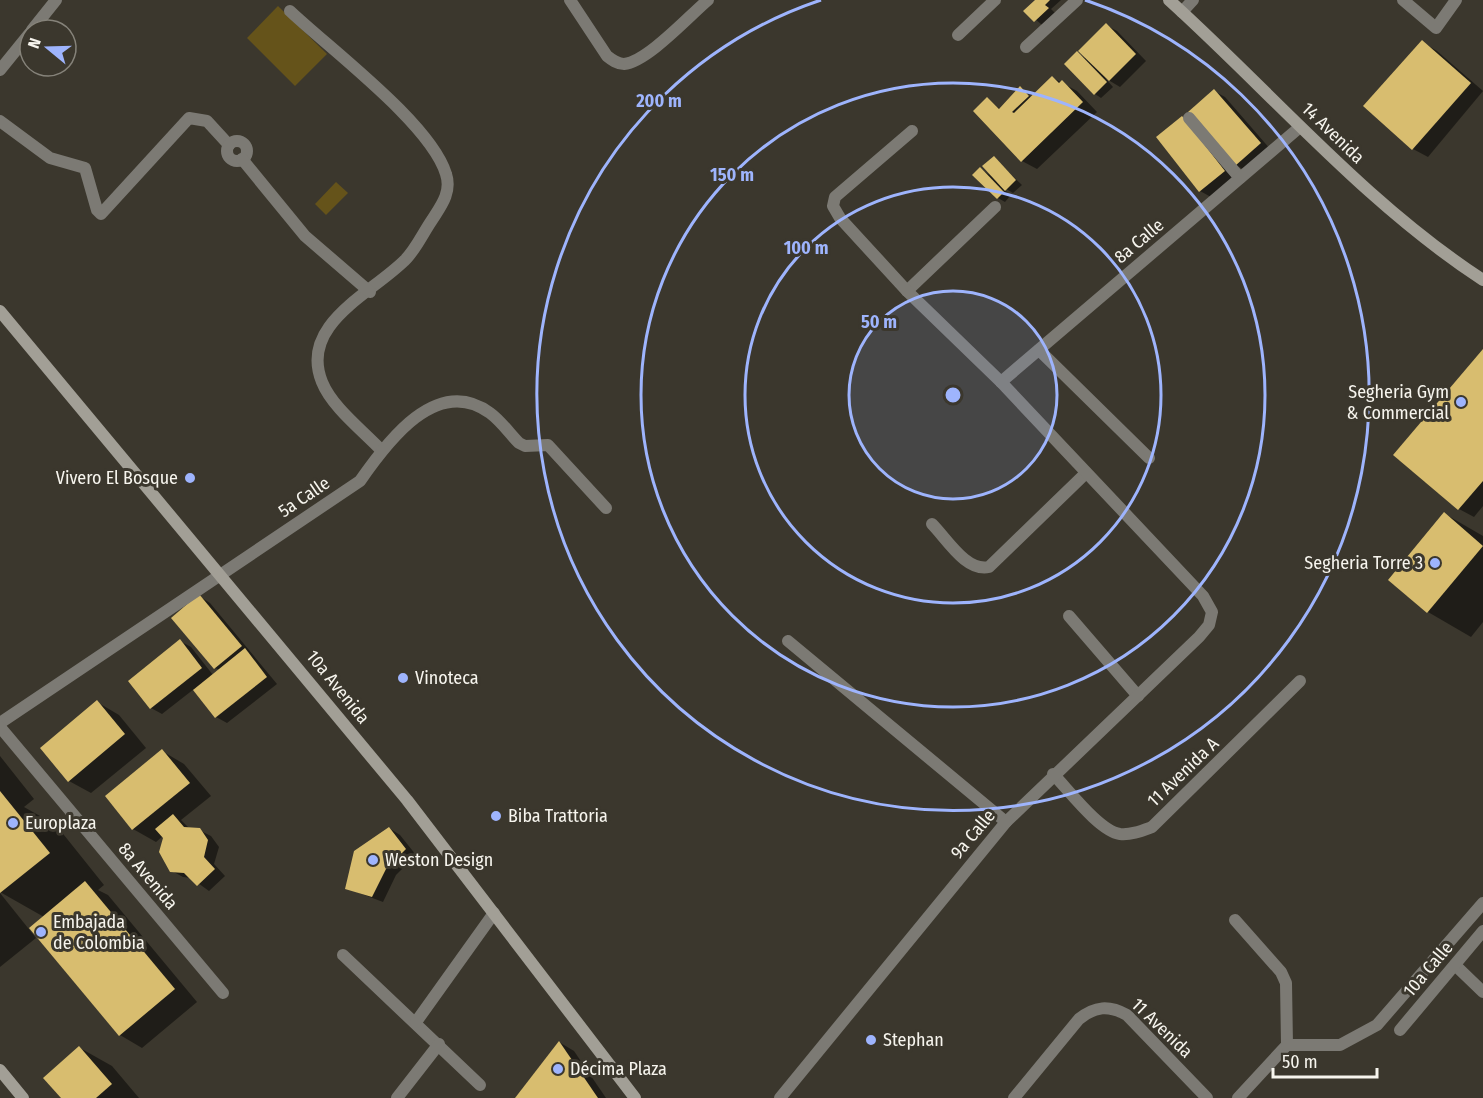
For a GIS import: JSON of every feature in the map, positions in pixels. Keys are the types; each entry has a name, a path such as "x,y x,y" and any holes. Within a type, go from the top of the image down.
{"street":[{"path":"41,18 56,0"},
{"path":"570,0 607,56 615,62 624,64 641,57 708,0"},
{"path":"958,35 995,0"},
{"path":"1026,47 1077,0"},
{"name":"14 Avenida","path":"1169,0 1300,127 1394,213 1444,255 1483,280"},
{"path":"1182,12 1193,0"},
{"path":"1403,0 1436,28 1456,0"},
{"path":"290,11 344,57 435,150 447,176 448,189 444,202 406,259 323,331 315,357 322,383 381,450"},
{"path":"0,70 18,47"},
{"path":"0,121 42,154 85,168 97,210 101,214 189,118 207,121 229,146 230,158 242,159 305,236 370,292"},
{"path":"1189,118 1240,178"},
{"name":"8a Calle","path":"1001,382 1300,127"},
{"path":"912,131 835,197 832,206 840,218 907,291 1001,382 1086,473 989,567 981,569 971,566 933,524"},
{"path":"907,291 995,207"},
{"name":"10a Avenida","path":"0,311 407,800 635,1098"},
{"path":"1039,350 1149,458"},
{"name":"5a Calle","path":"0,723 360,481 381,450 403,427 429,408 463,402 491,414 525,446 548,445 606,508"},
{"name":"9a Calle","path":"780,1098 1006,822 1209,625 1212,612 1203,596 1086,473"},
{"path":"1069,616 1138,696"},
{"path":"788,641 1006,822"},
{"name":"11 Avenida A","path":"1053,774 1100,823 1117,833 1131,834 1152,827 1300,681"},
{"name":"8a Avenida","path":"0,727 223,993"},
{"path":"1287,1045 1340,1045 1377,1025 1483,903"},
{"path":"416,1022 494,913"},
{"path":"1235,920 1281,972 1286,983 1287,1045 1238,1098"},
{"name":"10a Calle","path":"1400,1030 1483,931"},
{"path":"343,955 480,1085"},
{"path":"1455,965 1483,992"},
{"name":"11 Avenida","path":"1014,1098 1079,1019 1103,1007 1115,1008 1127,1015 1207,1098"},
{"path":"397,1098 439,1044"},
{"path":"0,1070 23,1098"}],"shaded area":[{"path":"278,6 327,54 295,86 247,38"},
{"path":"336,182 348,193 326,215 315,204"}],"building":[{"path":"1035,0 1050,0 1045,5 1049,8 1034,22 1023,11"},
{"path":"1106,23 1136,54 1109,81 1078,51"},
{"path":"1422,40 1471,83 1412,150 1363,106"},
{"path":"1077,51 1107,82 1094,95 1064,64"},
{"path":"1052,76 1059,83 1062,80 1083,102 1021,162 973,111 987,97 999,109 1020,86 1029,96 1012,112 1014,113"},
{"path":"1214,89 1261,143 1235,166 1188,112"},
{"path":"1182,116 1225,171 1199,192 1156,137"},
{"path":"994,156 1016,180 1005,191 982,166"},
{"path":"980,167 1004,192 997,199 972,175"},
{"name":"Segheria Gym & Commercial","path":"1483,349 1483,481 1458,510 1393,455"},
{"name":"Segheria Torre 3","path":"1444,512 1483,546 1427,613 1388,580"},
{"path":"199,594 242,646 214,669 171,618"},
{"path":"180,639 202,668 150,709 128,681"},
{"path":"245,648 267,677 215,718 193,690"},
{"path":"97,700 125,734 68,782 40,748"},
{"path":"162,749 190,783 132,830 105,796"},
{"name":"Europlaza","path":"0,791 50,853 0,893"},
{"path":"173,814 184,827 200,828 208,840 204,857 215,869 197,886 184,873 170,872 159,852 163,838 155,829"},
{"name":"Weston Design","path":"389,827 406,849 386,869 372,897 345,889 354,851"},
{"path":"85,881 175,989 119,1036 29,928"},
{"name":"Décima Plaza","path":"559,1041 598,1098 515,1098"},
{"path":"79,1046 112,1084 96,1098 61,1098 43,1078"}],"place":[{"name":"Segheria Gym & Commercial","path":"1461,402"},
{"name":"Vivero El Bosque","path":"190,478"},
{"name":"Segheria Torre 3","path":"1435,563"},
{"name":"Vinoteca","path":"403,678"},
{"name":"Biba Trattoria","path":"496,816"},
{"name":"Europlaza","path":"13,823"},
{"name":"Weston Design","path":"373,860"},
{"name":"Embajada de Colombia","path":"41,932"},
{"name":"Stephan","path":"871,1040"},
{"name":"Décima Plaza","path":"558,1069"}]}
